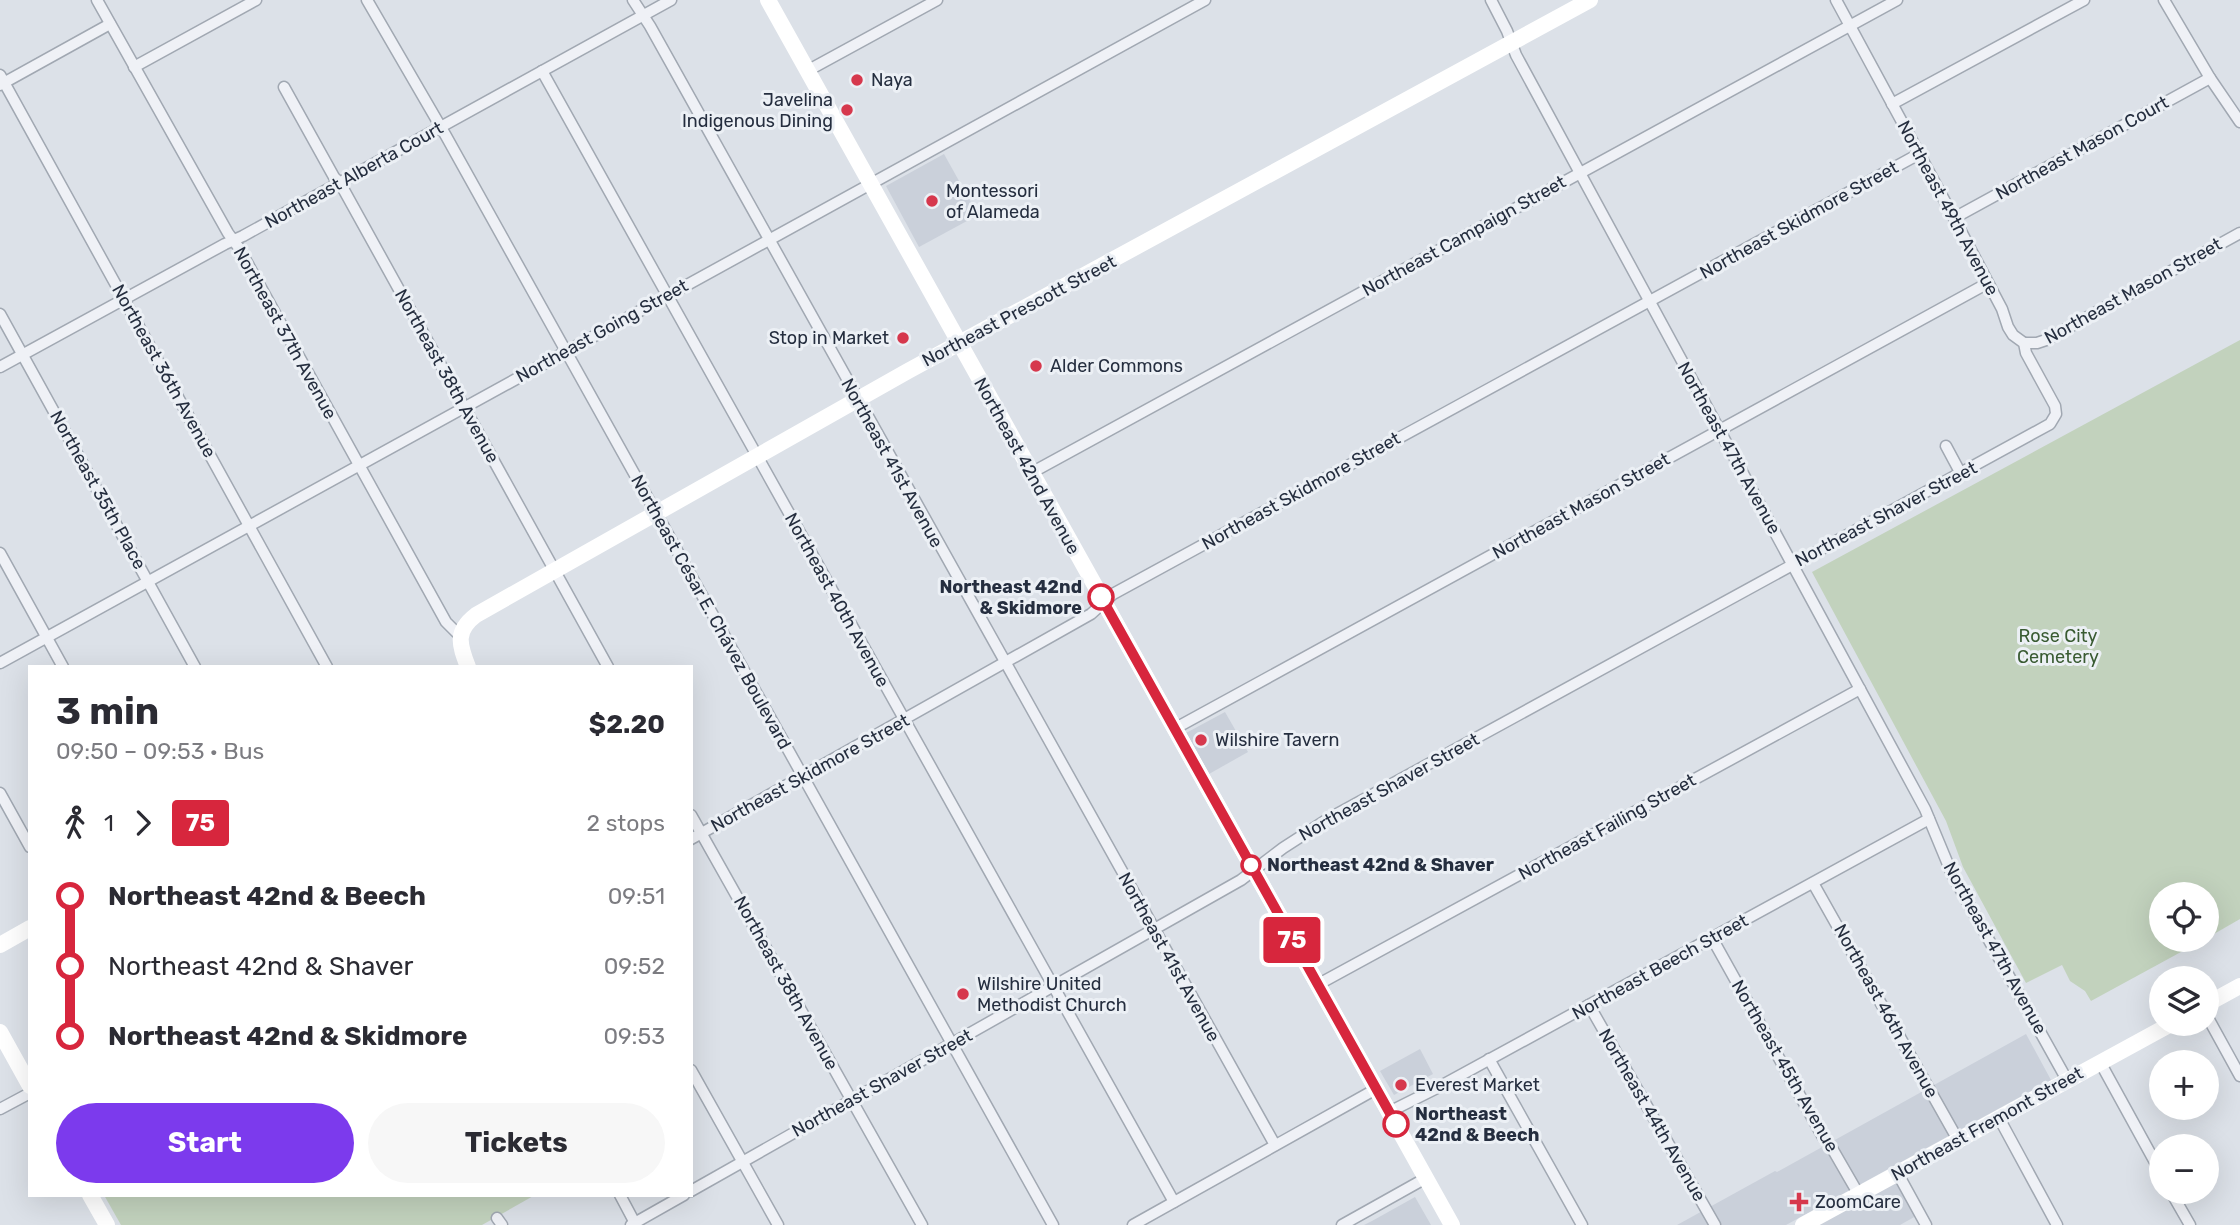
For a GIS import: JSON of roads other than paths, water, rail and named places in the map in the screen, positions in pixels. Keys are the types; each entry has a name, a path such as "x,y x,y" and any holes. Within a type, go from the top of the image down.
{"street":[{"name":"Northeast 37th Avenue","path":"97,0 446,622 461,637 462,652 467,665"},
{"path":"134,67 256,0"},
{"name":"Northeast César E. Chávez Boulevard","path":"367,0 1054,1225"},
{"name":"Northeast 41st Avenue","path":"633,0 1275,1145"},
{"name":"Northeast Alberta Court","path":"0,367 671,0"},
{"name":"Northeast 42nd Avenue","path":"768,0 1452,1225"},
{"path":"807,71 937,0"},
{"name":"Northeast Going Street","path":"0,663 1205,0"},
{"name":"Northeast 47th Avenue","path":"1491,0 1516,55 1929,819 1952,874 2067,1080"},
{"name":"Northeast Prescott Street","path":"461,637 464,626 476,615 857,400 1590,0"},
{"name":"Northeast 49th Avenue","path":"1836,0 2002,309 2008,327 2013,335 2024,343 2026,353 2055,406 2056,414"},
{"name":"Northeast Campaign Street","path":"1031,473 1897,0"},
{"path":"1892,104 2084,0"},
{"path":"2164,0 2210,78 2240,122"},
{"path":"1,81 110,24"},
{"name":"Northeast 40th Avenue","path":"542,71 1174,1202"},
{"name":"Northeast Mason Court","path":"1954,218 2210,78"},
{"name":"Northeast 36th Avenue","path":"1,81 326,665"},
{"name":"Northeast 38th Avenue","path":"284,88 334,177 340,183 607,665"},
{"name":"Northeast Skidmore Street","path":"696,836 1091,614 1113,594 1919,154"},
{"name":"Northeast Mason Street","path":"2024,343 2046,340 2240,233"},
{"name":"Northeast Mason Street","path":"1174,729 1988,283"},
{"name":"Northeast 35th Place","path":"0,314 194,665"},
{"name":"Northeast Shaver Street","path":"693,1190 1241,880 1328,818 1961,474 2050,424 2056,414"},
{"path":"1946,446 1961,474"},
{"path":"0,553 62,665"},
{"name":"Northeast Failing Street","path":"1317,985 1860,689"},
{"path":"0,793 28,843"},
{"name":"Northeast Beech Street","path":"1389,1112 1929,819"},
{"name":"Northeast 38th Avenue","path":"696,836 852,1100 922,1225"},
{"name":"Northeast 46th Avenue","path":"1813,883 1958,1140"},
{"path":"0,945 28,929"},
{"name":"Northeast 45th Avenue","path":"1712,938 1858,1195"},
{"path":"2219,997 2240,986"},
{"name":"Northeast 44th Avenue","path":"1589,1005 1715,1225"},
{"path":"0,1032 28,1082"},
{"name":"Northeast Fremont Street","path":"1803,1225 2149,1036"},
{"path":"2218,1036 2240,1076"},
{"path":"1489,1059 1582,1225"},
{"path":"2100,1062 2149,1151"},
{"path":"693,1074 778,1225"},
{"path":"1133,1225 1376,1089"},
{"path":"0,1109 28,1094"},
{"path":"1999,1118 2057,1225"},
{"path":"1898,1174 1926,1225"},
{"path":"1342,1225 1426,1178"},
{"path":"91,1197 107,1225"},
{"path":"621,1197 634,1224 681,1197"},
{"path":"2178,1204 2190,1225"}],"place":[{"name":"Naya","path":"857,80"},
{"name":"Javelina Indigenous Dining","path":"847,110"},
{"name":"Montessori of Alameda","path":"932,201"},
{"name":"Stop in Market","path":"903,338"},
{"name":"Alder Commons","path":"1036,366"},
{"name":"Northeast 42nd & Skidmore","path":"1101,597"},
{"name":"Wilshire Tavern","path":"1201,740"},
{"name":"Northeast 42nd & Shaver","path":"1251,865"},
{"name":"Wilshire United Methodist Church","path":"963,994"},
{"name":"Everest Market","path":"1401,1085"},
{"name":"Northeast 42nd & Beech","path":"1396,1124"},
{"name":"ZoomCare","path":"1799,1202"}],"park label":[{"name":"Rose City Cemetery","path":"2058,646"}]}
